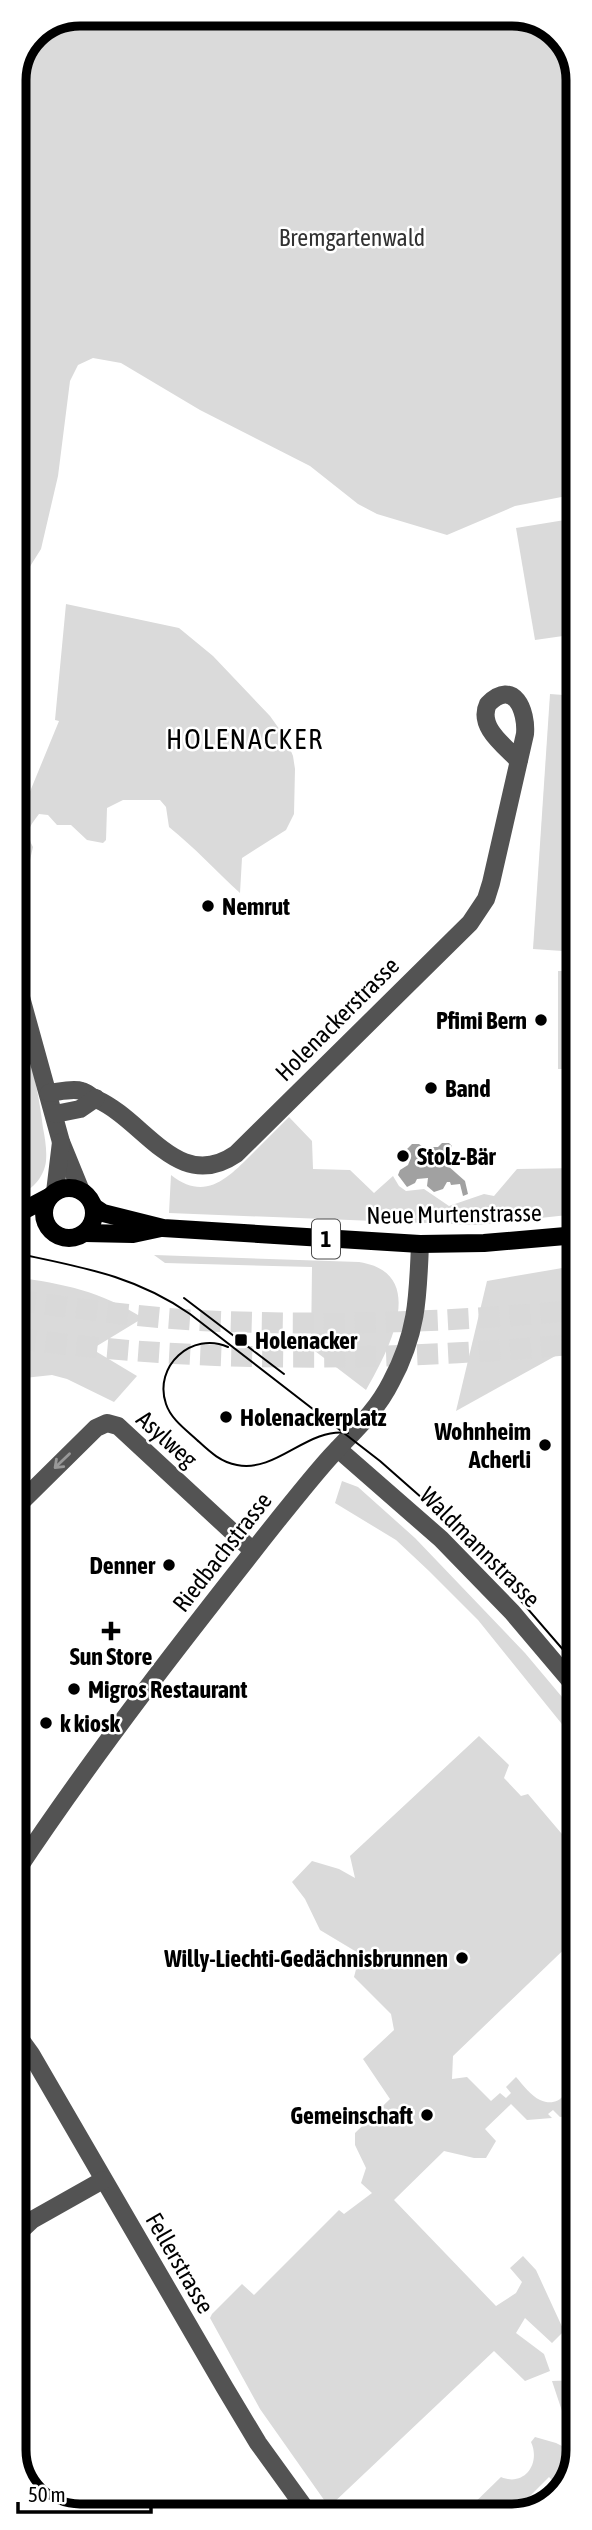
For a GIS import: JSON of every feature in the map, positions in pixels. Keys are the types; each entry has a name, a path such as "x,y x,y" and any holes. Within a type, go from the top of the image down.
{"main road":[{"path":"26,1210 68,1188 81,1191 92,1200 94,1207 93,1221 85,1233 71,1238 64,1238 26,1221"},
{"path":"51,1230 44,1217 44,1210 52,1195"},
{"name":"Neue Murtenstrasse","path":"94,1207 103,1213 163,1228 420,1244 484,1243 566,1236"},
{"name":"Neue Murtenstrasse","path":"85,1233 133,1234 163,1228"}],"street":[{"name":"Holenackerstrasse","path":"49,1093 83,1091 111,1105 184,1164 209,1167 236,1154 478,912 491,884 519,761"},
{"path":"26,1011 61,1142 81,1191"},
{"path":"55,1114 80,1110 96,1098"},
{"path":"52,1195 61,1142"},
{"name":"Riedbachstrasse","path":"26,1857 122,1720 253,1551 338,1449 374,1411 400,1364 411,1332 418,1306 420,1244"},
{"name":"Asylweg","path":"26,1497 96,1428 107,1423 114,1424 253,1551"},
{"name":"Waldmannstrasse","path":"338,1449 441,1539 512,1612 566,1676"},
{"name":"Fellerstrasse","path":"26,2047 258,2443 302,2504"},
{"path":"26,2226 103,2180"}],"green space":[{"name":"Bremgartenwald","path":"80,26 515,26 542,35 559,53 566,80 566,496 515,506 447,535 377,514 358,504 310,466 200,410 121,363 93,358 78,365 70,381 58,476 41,549 26,573 26,80 30,60 42,42 60,30"},
{"path":"566,520 566,636 535,640 516,528"},
{"path":"66,604 179,628 213,656 270,716 285,737 295,769 294,814 286,830 242,858 240,893 169,827 166,807 160,800 123,800 107,808 106,840 103,843 87,840 71,825 57,825 48,815 39,814 29,830 33,847 26,874 26,798 59,721 55,720"},
{"path":"550,694 566,695 566,951 533,949"},
{"path":"558,971 566,971 566,1069 558,1069"},
{"path":"26,1043 35,1079 46,1153 45,1167 40,1178 26,1191"},
{"path":"289,1117 312,1141 313,1169 350,1170 374,1193 393,1176 406,1191 424,1189 449,1206 484,1194 494,1196 517,1169 566,1168 566,1215 477,1225 169,1213 171,1175 183,1183 204,1187 223,1179 241,1165"},
{"path":"154,1255 359,1262 381,1269 393,1281 398,1298 392,1336 366,1390 311,1348 312,1267 165,1263"},
{"path":"566,1267 566,1350 456,1411 487,1281"},
{"path":"26,1279 97,1295 143,1318 92,1349 137,1376 114,1402 67,1379 52,1375 26,1378"},
{"path":"342,1481 358,1487 415,1538 525,1653 566,1702 566,1729 478,1620 429,1571 396,1540 335,1503"},
{"path":"479,1736 509,1765 504,1778 521,1796 528,1794 566,1839 566,1948 453,2056 452,2079 467,2077 491,2101 500,2093 506,2098 511,2093 506,2087 516,2077 527,2090 547,2102 559,2100 566,2091 566,2116 560,2117 553,2110 548,2114 552,2118 527,2120 511,2104 485,2129 496,2141 486,2158 444,2151 394,2200 496,2306 516,2293 522,2282 510,2268 523,2256 536,2270 564,2331 552,2343 525,2318 516,2333 544,2354 550,2371 525,2381 494,2351 332,2504 327,2504 260,2409 210,2318 242,2284 254,2295 339,2210 344,2214 372,2193 361,2183 366,2168 355,2145 355,2133 390,2099 363,2059 394,2030 391,2014 354,1977 360,1954 320,1930 305,1899 292,1882 312,1861 339,1869 355,1878 350,1856"},
{"path":"566,2380 566,2423 552,2381"},
{"path":"535,2437 566,2448 563,2467 555,2483 549,2477 522,2503 473,2504 501,2477 517,2479 528,2472 534,2458 531,2442"}],"shaded area":[{"path":"442,1143 452,1146 447,1165 465,1181 468,1194 463,1196 460,1184 451,1185 450,1182 447,1182 443,1189 434,1192 427,1186 428,1178 417,1179 407,1187 398,1175 400,1170 408,1165 410,1160 407,1149 412,1144 438,1147"}],"tunnel":[{"path":"26,1302 161,1318 302,1323 394,1322 566,1311"},
{"path":"26,1339 155,1352 296,1357 436,1354 566,1345"}],"tram line":[{"path":"26,1255 127,1281 190,1314 380,1461 422,1498 501,1578 566,1653"},
{"path":"184,1298 284,1374"},
{"path":"228,1347 214,1343 189,1348 170,1365 163,1390 168,1409 175,1419 215,1456 231,1464 252,1466 279,1457 319,1437 348,1433"}],"place":[{"name":"Nemrut","path":"208,906"},
{"name":"Pfimi Bern","path":"541,1020"},
{"name":"Band","path":"431,1088"},
{"name":"Stolz-Bär","path":"403,1156"},
{"name":"Holenacker","path":"241,1340"},
{"name":"Holenackerplatz","path":"226,1417"},
{"name":"Wohnheim Acherli","path":"545,1445"},
{"name":"Denner","path":"169,1565"},
{"name":"Sun Store","path":"111,1631"},
{"name":"Migros Restaurant","path":"74,1689"},
{"name":"k kiosk","path":"46,1723"},
{"name":"Willy-Liechti-Gedächnisbrunnen","path":"462,1958"},
{"name":"Gemeinschaft","path":"427,2115"}],"district":[{"name":"HOLENACKER","path":"245,739"}]}
